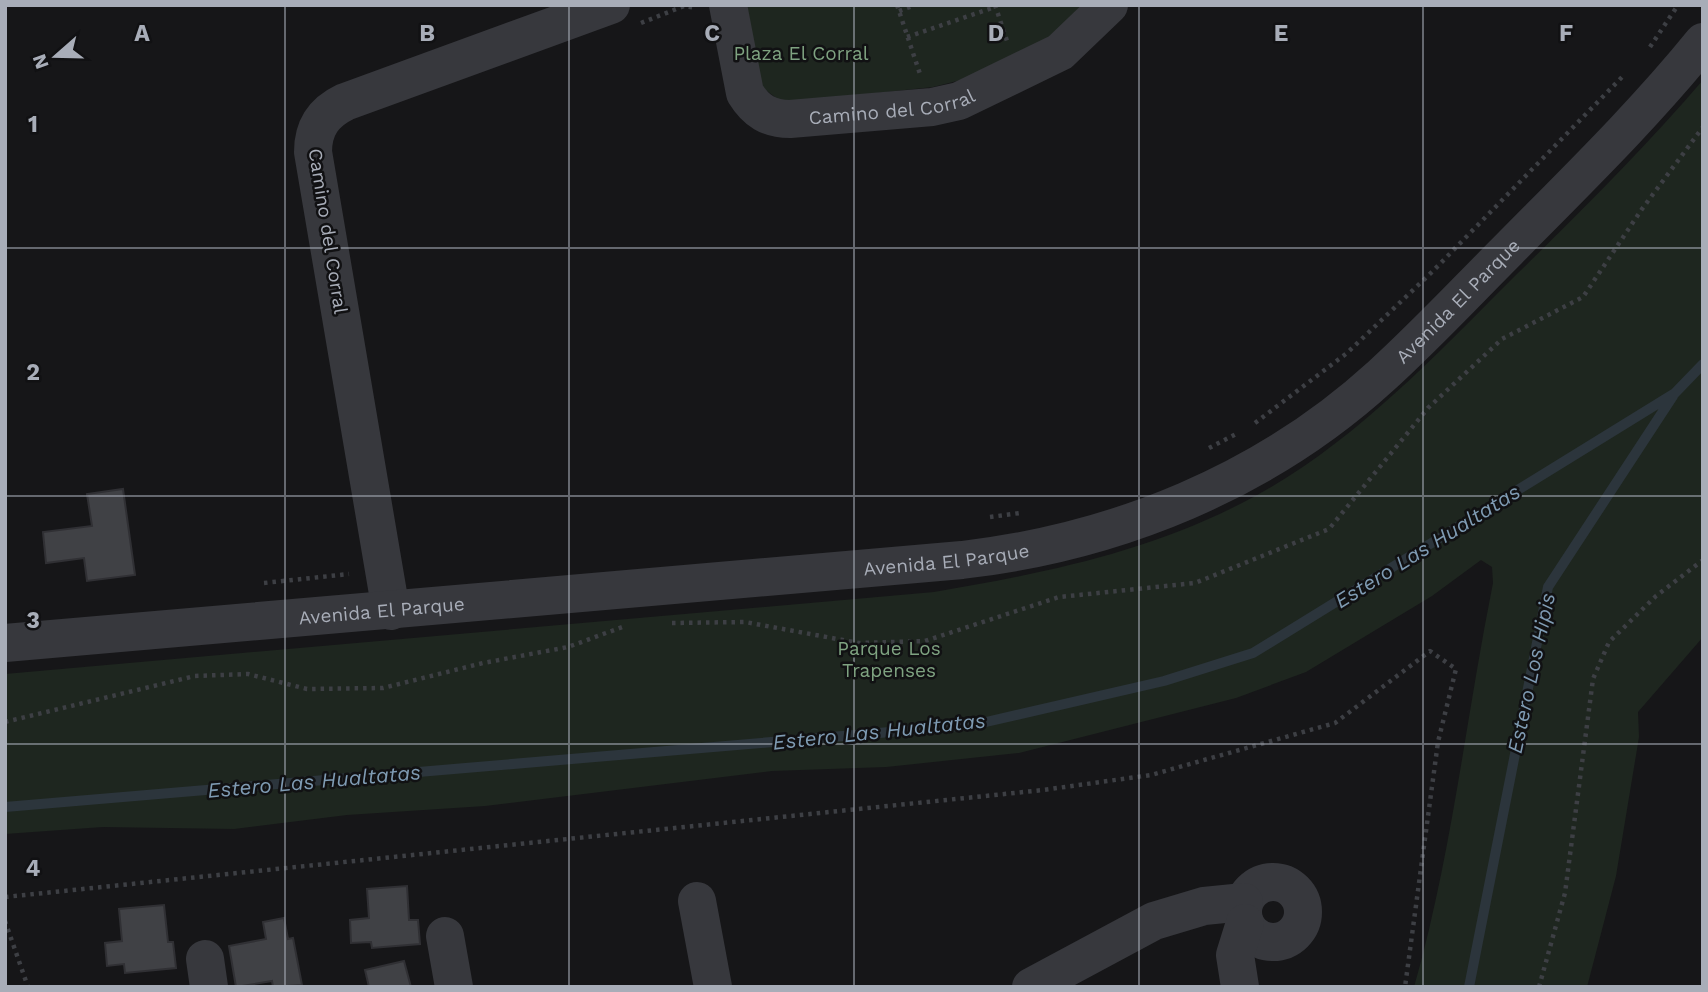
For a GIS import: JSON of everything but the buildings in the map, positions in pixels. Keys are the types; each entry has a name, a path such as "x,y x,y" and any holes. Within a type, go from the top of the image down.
{"street":[{"name":"Camino del Corral","path":"715,12 751,103 768,116 790,119 932,107 959,101 1060,52 1110,5"},
{"name":"Camino del Corral","path":"391,611 313,152 315,132 326,114 345,102 625,15"},
{"name":"Avenida El Parque","path":"5,643 1001,555 1083,538 1166,510 1219,486 1290,446 1380,377 1644,112 1703,42"},
{"path":"697,901 713,987"},
{"path":"1031,987 1164,917 1205,906 1245,913 1236,955 1240,987"},
{"path":"445,936 454,987"}],"path":[{"path":"915,5 898,8 932,107"},
{"path":"1647,51 1678,5"},
{"path":"625,15 684,6 715,12"},
{"path":"907,37 995,7"},
{"path":"1251,425 1291,398 1347,353 1433,271 1630,69"},
{"path":"1205,451 1240,432"},
{"path":"986,518 1025,512"},
{"path":"1539,987 1565,893 1593,679 1609,642 1656,596 1703,559"},
{"path":"5,897 1043,790 1151,775 1335,723 1430,651 1456,669 1438,742 1405,987"},
{"path":"5,921 28,987"}],"green space":[{"name":"Plaza El Corral","path":"744,5 1084,5 1055,34 969,78 933,87 783,103 759,85"},
{"name":"Parque Los Trapenses","path":"1703,80 1703,637 1638,712 1639,737 1616,876 1587,987 1414,987 1449,836 1493,583 1492,567 1481,560 1432,596 1306,672 1236,698 1019,753 886,767 772,771 485,806 347,815 234,829 103,827 5,834 5,674 934,592 1091,560 1205,520 1280,482 1316,458 1384,403 1584,208"}],"waterway":[{"name":"Estero Las Hualtatas","path":"5,807 973,725 1164,681 1253,653 1675,393 1703,364"},
{"name":"Estero Los Hipis","path":"1469,987 1548,587 1673,396"}]}
